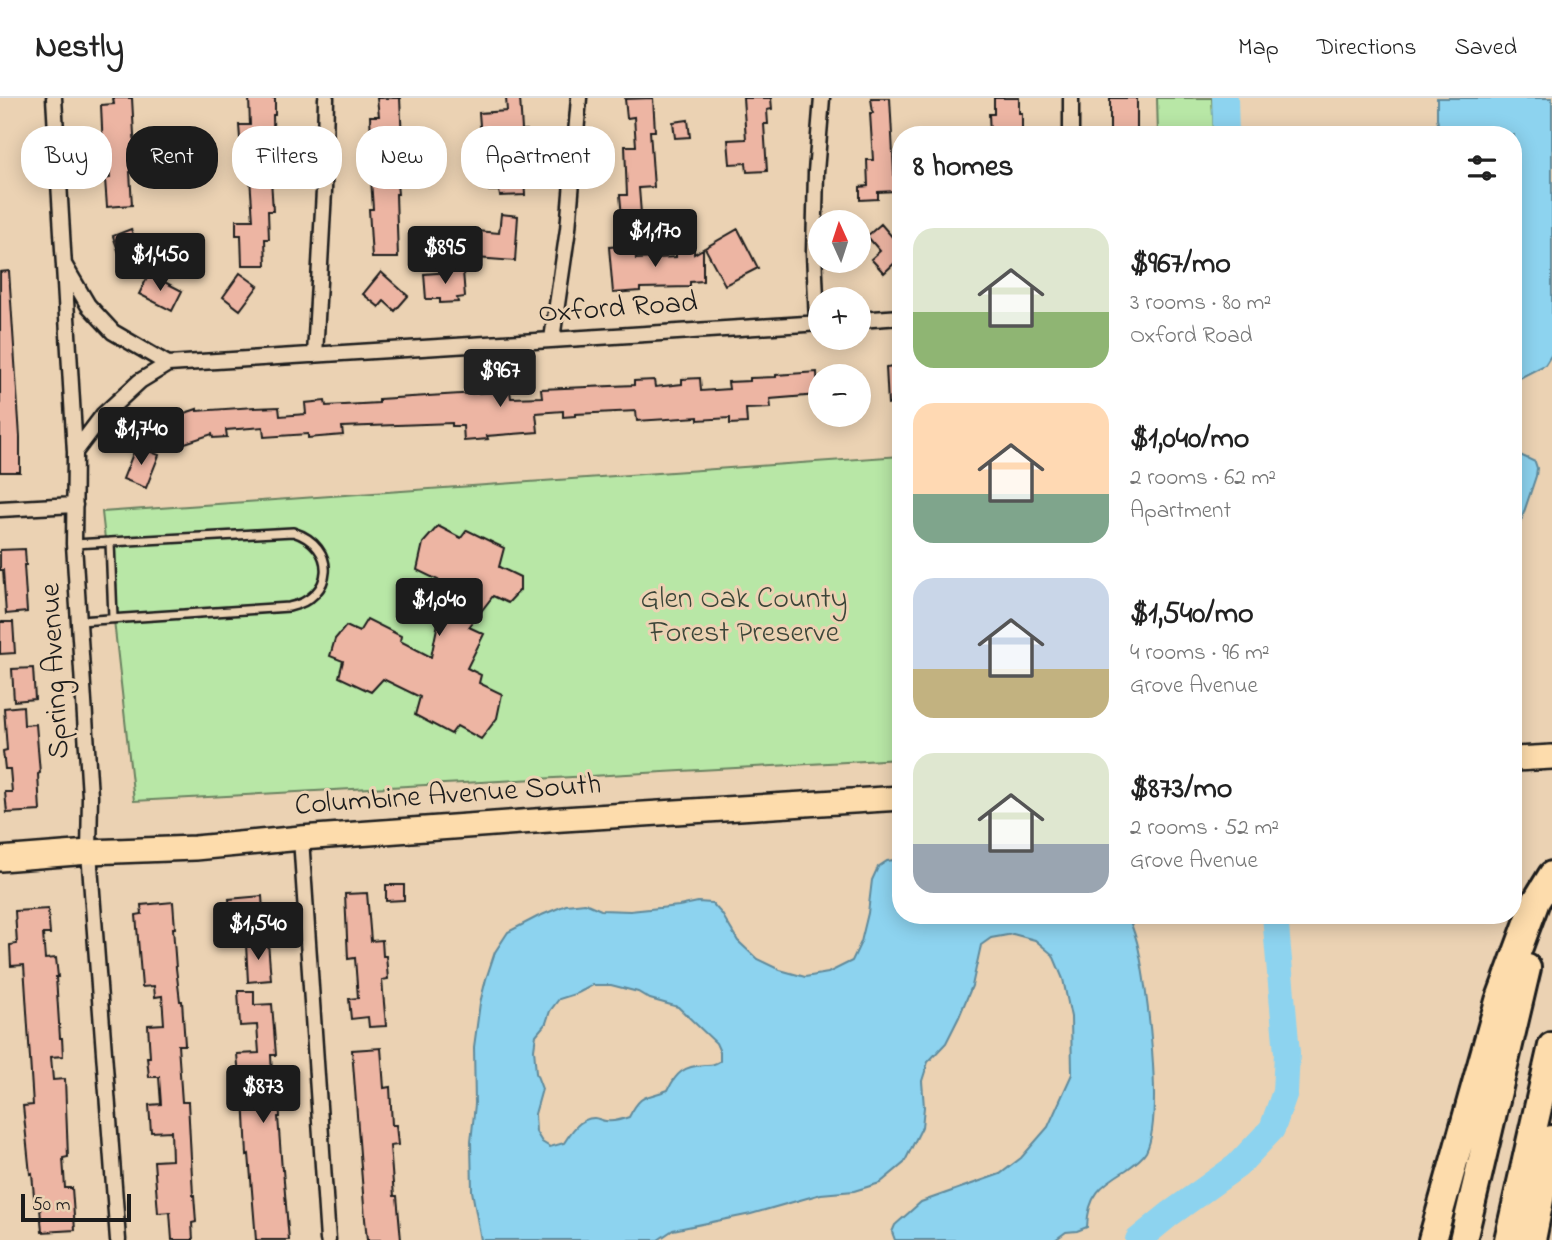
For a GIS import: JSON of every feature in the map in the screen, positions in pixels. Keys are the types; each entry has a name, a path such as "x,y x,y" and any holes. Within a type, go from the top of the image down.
{"highway":[{"path":"1432,1240 1499,1001 1536,901 1552,877"},
{"path":"1463,1240 1524,979 1552,877"},
{"path":"1508,1240 1552,1046"},
{"path":"1532,1240 1552,1139"}],"main road":[{"path":"1522,759 1552,757"},
{"name":"Columbine Avenue South","path":"0,859 195,848 577,818 892,799"}],"street":[{"name":"Spring Avenue","path":"54,98 75,452 74,544 90,796 89,852 118,1240"},
{"path":"315,355 326,98"},
{"path":"552,339 568,229 579,98"},
{"path":"816,287 814,252 816,172 822,98"},
{"path":"1071,98 1072,126"},
{"path":"63,261 88,306 113,332 167,364"},
{"path":"871,319 892,318"},
{"name":"Oxford Road","path":"75,452 103,415 140,381 167,364 808,324"},
{"path":"0,509 75,505"},
{"path":"301,838 328,1240"}],"lane":[{"path":"74,544 293,532 315,543 322,553 325,565 325,577 320,589 312,598 289,607 79,621"},
{"path":"110,542 113,618"}],"green space":[{"path":"1157,98 1212,98 1214,126 1158,126"},
{"name":"Glen Oak County Forest Preserve","path":"892,457 892,759 134,801 102,512"}],"water":[{"path":"1437,98 1552,98 1552,354 1545,365 1522,377 1522,126 1438,126"},
{"path":"1522,456 1535,462 1536,476 1522,518"},
{"path":"892,860 892,924 1131,924 1146,991 1152,1051 1154,1111 1151,1135 1142,1157 1103,1186 1093,1199 1087,1227 1066,1232 1055,1240 895,1240 892,1232 895,1225 921,1202 1000,1174 1021,1158 1048,1127 1072,1074 1071,1017 1063,979 1053,955 1035,940 1013,934 991,938 981,945 972,986 959,1017 946,1043 928,1062 922,1081 922,1127 904,1163 880,1183 854,1191 821,1194 751,1214 673,1230 658,1240 481,1240 472,1191 474,1047 486,979 495,952 508,932 566,905 585,903 601,910 630,911 698,902 712,903 738,941 757,959 780,970 805,977 828,973 852,961 861,942 872,880 878,867","holes":["593,985 611,985 638,992 650,999 678,1007 716,1043 720,1061 681,1072 668,1090 641,1100 629,1117 612,1121 594,1118 584,1120 564,1143 550,1147 542,1142 536,1132 535,1114 542,1089 536,1073 536,1035 559,999"]}],"building":[{"path":"113,98 132,98 134,126 126,126 126,189 131,189 132,205 107,207 106,189 112,189 112,126 102,126 101,105 114,104"},
{"path":"249,98 275,98 273,126 239,125 250,125"},
{"path":"377,98 400,98 401,126 370,126 370,116 379,116"},
{"path":"506,98 520,98 522,126 480,126 479,113 507,111"},
{"path":"653,98 655,131 650,131 654,187 639,188 642,226 623,228 620,195 627,195 625,146 636,146 634,117 627,118 625,99"},
{"path":"743,98 771,98 772,109 767,110 768,124 764,124 767,171 747,172 746,163 730,164 728,140 746,139"},
{"path":"871,98 890,98 892,191 878,192 878,199 860,200 860,187 868,186 867,160 873,160 870,113 873,113"},
{"path":"994,98 1019,98 1022,126 990,126 989,114 994,114"},
{"path":"1110,98 1137,98 1137,126 1110,126"},
{"path":"688,120 690,137 675,138 673,122"},
{"path":"251,189 272,189 273,211 268,211 266,265 242,265 241,235 236,235 236,220 253,220"},
{"path":"372,189 398,189 398,258 372,258 369,209 373,209"},
{"path":"525,189 525,195 500,196 499,191 489,191"},
{"path":"501,214 518,216 515,261 476,258 477,231 499,233"},
{"path":"881,224 892,237 892,265 884,273 872,260 880,251 872,242 872,232"},
{"path":"131,229 143,260 124,267 113,236"},
{"path":"738,229 758,268 725,285 705,248"},
{"path":"676,242 694,242 694,254 703,249 703,281 690,282 690,287 640,288 640,291 613,293 609,247 635,245 636,259 676,257"},
{"path":"9,271 20,472 0,472 0,272"},
{"path":"463,271 465,297 457,298 458,302 440,303 440,299 426,299 424,274"},
{"path":"381,272 408,296 395,311 384,301 379,307 363,294"},
{"path":"240,273 258,286 240,310 223,297"},
{"path":"149,274 182,291 172,311 139,294"},
{"path":"892,366 892,404 888,404 886,367"},
{"path":"808,373 808,396 770,399 771,408 746,409 747,423 730,424 730,418 698,420 698,417 637,421 636,411 563,417 563,411 536,413 538,432 487,436 488,439 464,441 463,426 452,426 452,423 342,427 343,435 308,438 308,434 264,437 263,427 226,430 227,437 213,438 212,434 167,449 158,422 197,409 279,407 280,416 306,414 305,403 325,401 326,406 379,403 379,399 510,391 511,398 542,397 541,389 634,385 634,381 654,380 655,387 682,384 682,379 700,378 701,391 729,389 728,382 750,381 750,378"},
{"path":"136,446 159,455 146,488 123,479"},
{"path":"438,526 461,538 467,530 504,548 499,567 520,577 520,590 508,603 493,596 469,627 484,634 467,668 481,675 479,683 502,694 497,718 481,739 457,726 451,734 415,715 420,697 383,679 371,692 339,677 343,661 330,656 335,639 346,626 359,632 367,619 401,636 400,641 431,657 438,623 457,599 438,590 440,581 417,570 423,543"},
{"path":"25,549 27,612 6,614 0,550"},
{"path":"0,622 13,622 15,653 0,654"},
{"path":"33,668 35,699 14,701 12,669"},
{"path":"23,706 24,725 36,724 40,811 7,813 5,792 12,792 10,769 5,769 3,751 7,750 4,708"},
{"path":"386,885 404,885 404,900 386,901"},
{"path":"367,893 371,941 382,940 383,956 386,956 388,979 382,980 386,1026 369,1027 368,1017 351,1019 349,999 358,998 355,958 348,959 345,894"},
{"path":"262,896 263,911 250,912 252,932 232,933 229,899"},
{"path":"173,902 176,968 182,1001 185,1045 178,1045 182,1102 188,1102 196,1222 192,1223 193,1240 172,1240 170,1212 158,1213 154,1161 172,1160 171,1131 151,1132 149,1105 161,1104 159,1077 149,1077 147,1057 150,1057 148,1025 164,1024 162,996 155,997 154,986 142,987 136,915 142,914 141,905"},
{"path":"48,909 50,934 43,934 45,959 56,958 63,1056 51,1057 53,1080 65,1079 68,1157 63,1158 65,1188 72,1188 75,1230 42,1232 40,1208 35,1208 23,1106 33,1105 24,965 11,966 10,945 17,944 15,911"},
{"path":"268,942 271,980 248,982 246,944"},
{"path":"238,991 254,991 254,1005 272,1004 276,1055 271,1055 272,1074 260,1075 261,1099 279,1097 278,1117 289,1240 256,1240 249,1154 247,1155 243,1076 239,1076 237,1054 259,1053 257,1025 240,1026"},
{"path":"381,1048 384,1088 390,1087 392,1125 396,1125 398,1145 390,1146 401,1240 367,1240 352,1050"}],"waterway":[{"path":"1225,98 1226,126"},
{"path":"1138,1240 1237,1166 1272,1129 1285,1092 1287,1053 1276,924"}]}
